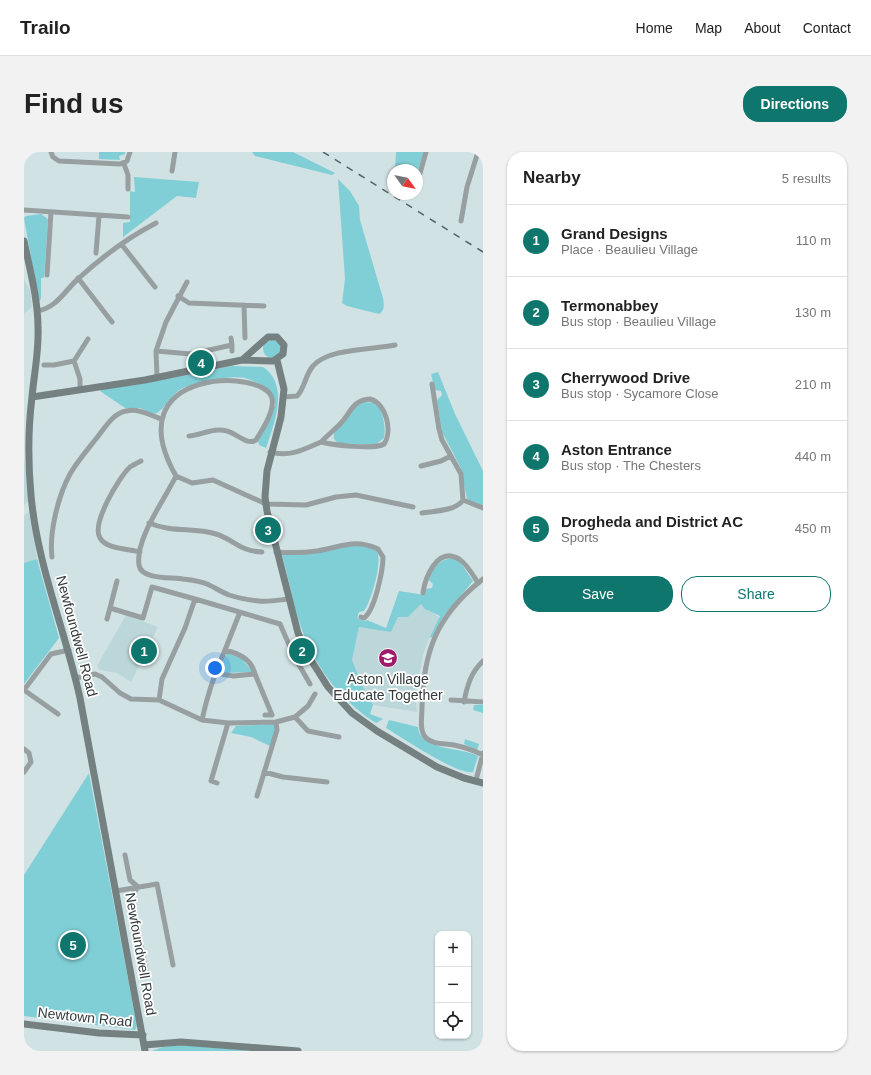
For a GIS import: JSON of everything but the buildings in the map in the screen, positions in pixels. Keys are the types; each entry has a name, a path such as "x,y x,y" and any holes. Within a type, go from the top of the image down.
{"street":[{"path":"51,152 52,157 59,161 124,164"},
{"path":"124,164 129,158 130,152"},
{"path":"172,171 175,152"},
{"path":"423,164 426,152"},
{"path":"461,221 467,187 478,152"},
{"path":"124,164 128,175 128,189"},
{"path":"24,210 128,217"},
{"path":"47,275 51,212"},
{"path":"96,253 99,216"},
{"path":"37,311 46,310 53,306 78,278 138,232 156,223"},
{"name":"Newfoundwell Road","path":"24,241 37,311 38,342 27,439 35,522 41,555 76,678 145,1048"},
{"path":"122,245 155,287"},
{"path":"78,278 112,322"},
{"path":"157,377 156,351 166,322 178,296 187,282"},
{"path":"178,296 189,303 264,306"},
{"path":"244,305 245,338"},
{"path":"32,396 157,377 242,360 277,360 281,358 284,350 281,340 277,337 268,337 242,360"},
{"path":"231,338 232,351"},
{"path":"44,364 54,365 74,361 88,339"},
{"path":"156,351 191,354 232,345"},
{"path":"260,345 260,352 266,360"},
{"path":"283,397 297,396 313,366 327,357 395,345"},
{"path":"277,360 284,388 281,417 270,452 267,471 266,504 276,552 298,633 309,657 328,687 339,701 377,731 424,759 453,774 483,783"},
{"path":"74,361 80,379 80,389"},
{"path":"189,436 221,429 229,431 247,441 254,442 271,411 271,396 260,388 241,380 220,381 189,389 176,396 167,405 161,419 164,446 176,476 192,483 206,480 218,482 250,498 266,504 306,505 336,497 356,495 414,507"},
{"path":"422,512 449,508 461,504 463,500 461,474 442,440 439,429 432,384"},
{"path":"270,452 282,455 295,453 321,442 341,423 351,407 358,402 364,400 377,401 383,408 388,435 387,440 381,446 332,445 321,442"},
{"path":"52,557 52,534 66,483 76,465 102,431 116,415 126,411 137,410 161,419"},
{"path":"421,466 441,462 452,456"},
{"path":"140,552 108,544 100,538 98,531 110,495 131,466 141,461"},
{"path":"176,476 164,500 148,523 140,552 140,568 143,572 151,575 202,582 229,595 248,599 270,601 289,599"},
{"path":"463,500 483,508"},
{"path":"148,523 163,529 216,534 249,551 262,552"},
{"path":"276,552 298,553 358,542 378,549 383,557 378,584 369,612 364,618 361,617"},
{"path":"423,593 424,583 432,566 442,558 454,557 462,561 478,583"},
{"path":"476,780 483,754 455,745 436,744 426,738 422,733 422,694 430,648 448,615 464,595 483,579"},
{"path":"107,619 117,581"},
{"path":"110,608 143,618 152,587 280,624 294,656 310,684"},
{"path":"159,700 162,679 185,628 195,599"},
{"path":"202,720 209,690 240,612"},
{"path":"58,714 24,690 51,654 69,650"},
{"path":"225,650 246,658 253,666 272,715 265,715"},
{"path":"464,702 468,682 483,661"},
{"path":"216,673 233,676 255,674"},
{"path":"76,678 95,674 102,677 131,699 159,700 202,720 228,723 276,722 295,717 308,706 315,694"},
{"path":"451,700 483,702"},
{"path":"295,717 308,731 339,737"},
{"path":"257,796 276,730 276,722"},
{"path":"217,784 211,781 228,723"},
{"path":"24,749 29,753 31,762 24,772"},
{"path":"264,772 282,777 327,782"},
{"path":"125,855 130,880 138,887"},
{"path":"116,891 157,884 173,965"},
{"path":"138,887 131,898 146,971"},
{"name":"Newtown Road","path":"24,1024 99,1033 143,1035"},
{"path":"145,1048 181,1042 298,1051"}],"shaded area":[{"path":"99,152 125,152 125,154 119,156 120,160 99,159"},
{"path":"252,152 293,152 335,173 332,175 255,156"},
{"path":"396,152 424,152 420,164 395,164"},
{"path":"134,177 199,182 196,198 177,196 123,237 123,223 130,222 130,191 135,192"},
{"path":"338,179 350,191 359,206 360,220 383,298 383,309 379,314 347,306 342,303 345,279"},
{"path":"41,214 48,219 44,278 41,278 41,299 39,301 24,218 26,216"},
{"path":"24,280 30,290 32,307 24,314"},
{"path":"268,340 276,340 281,345 279,356 276,358 268,358 263,353 263,345"},
{"path":"232,366 263,367 271,375 276,384 278,405 273,428 266,448 259,445 258,440 275,405 274,399 272,394 266,389 248,379 239,377 222,379 183,388 174,394 157,413 154,414 140,408 125,408 100,391 105,388 135,385"},
{"path":"438,372 455,414 483,471 483,506 467,499 461,468 442,432 437,400 442,395 441,391 435,390 431,374"},
{"path":"363,402 377,403 384,420 384,438 375,445 338,443 334,439 334,434 339,424"},
{"path":"24,458 29,501 24,505"},
{"path":"29,511 37,559 24,563 24,516"},
{"path":"354,543 376,550 378,555 378,570 370,599 364,611 359,612 357,618 365,621 367,620 386,628 399,591 425,595 426,589 432,588 433,584 428,579 435,567 441,562 455,559 460,562 473,581 443,617 432,638 430,637 440,616 425,609 421,604 408,617 398,617 391,632 359,627 352,660 363,687 373,705 370,714 383,719 376,723 351,704 340,693 321,669 313,655 298,618 282,555"},
{"path":"37,559 59,638 24,684 24,563"},
{"name":"Aston Village Educate Together","path":"421,604 440,618 428,641 423,655 417,687 417,712 373,705 363,687 352,660 359,627 391,631 398,617 408,617"},
{"path":"126,615 158,627 131,682 117,673 100,670 97,666"},
{"path":"227,653 241,658 253,672 223,673 220,669"},
{"path":"474,705 483,705 483,713 473,710"},
{"path":"389,720 418,727 420,735 433,744 478,756 473,772 466,772 443,762 386,728"},
{"path":"274,724 276,728 270,746 251,737 231,733 236,726"},
{"path":"465,739 479,744 477,750 464,744"},
{"path":"89,773 137,1026 135,1030 24,1016 24,875"},
{"path":"183,1045 256,1051 152,1051 163,1047"}],"railway":[{"path":"323,152 483,252"}],"place":[{"name":"Aston Entrance","path":"201,363"},
{"name":"Cherrywood Drive","path":"268,530"},
{"name":"Grand Designs","path":"144,651"},
{"name":"Termonabbey","path":"302,651"},
{"name":"Aston Village Educate Together","path":"388,658"},
{"name":"Drogheda and District AC","path":"73,945"}]}
